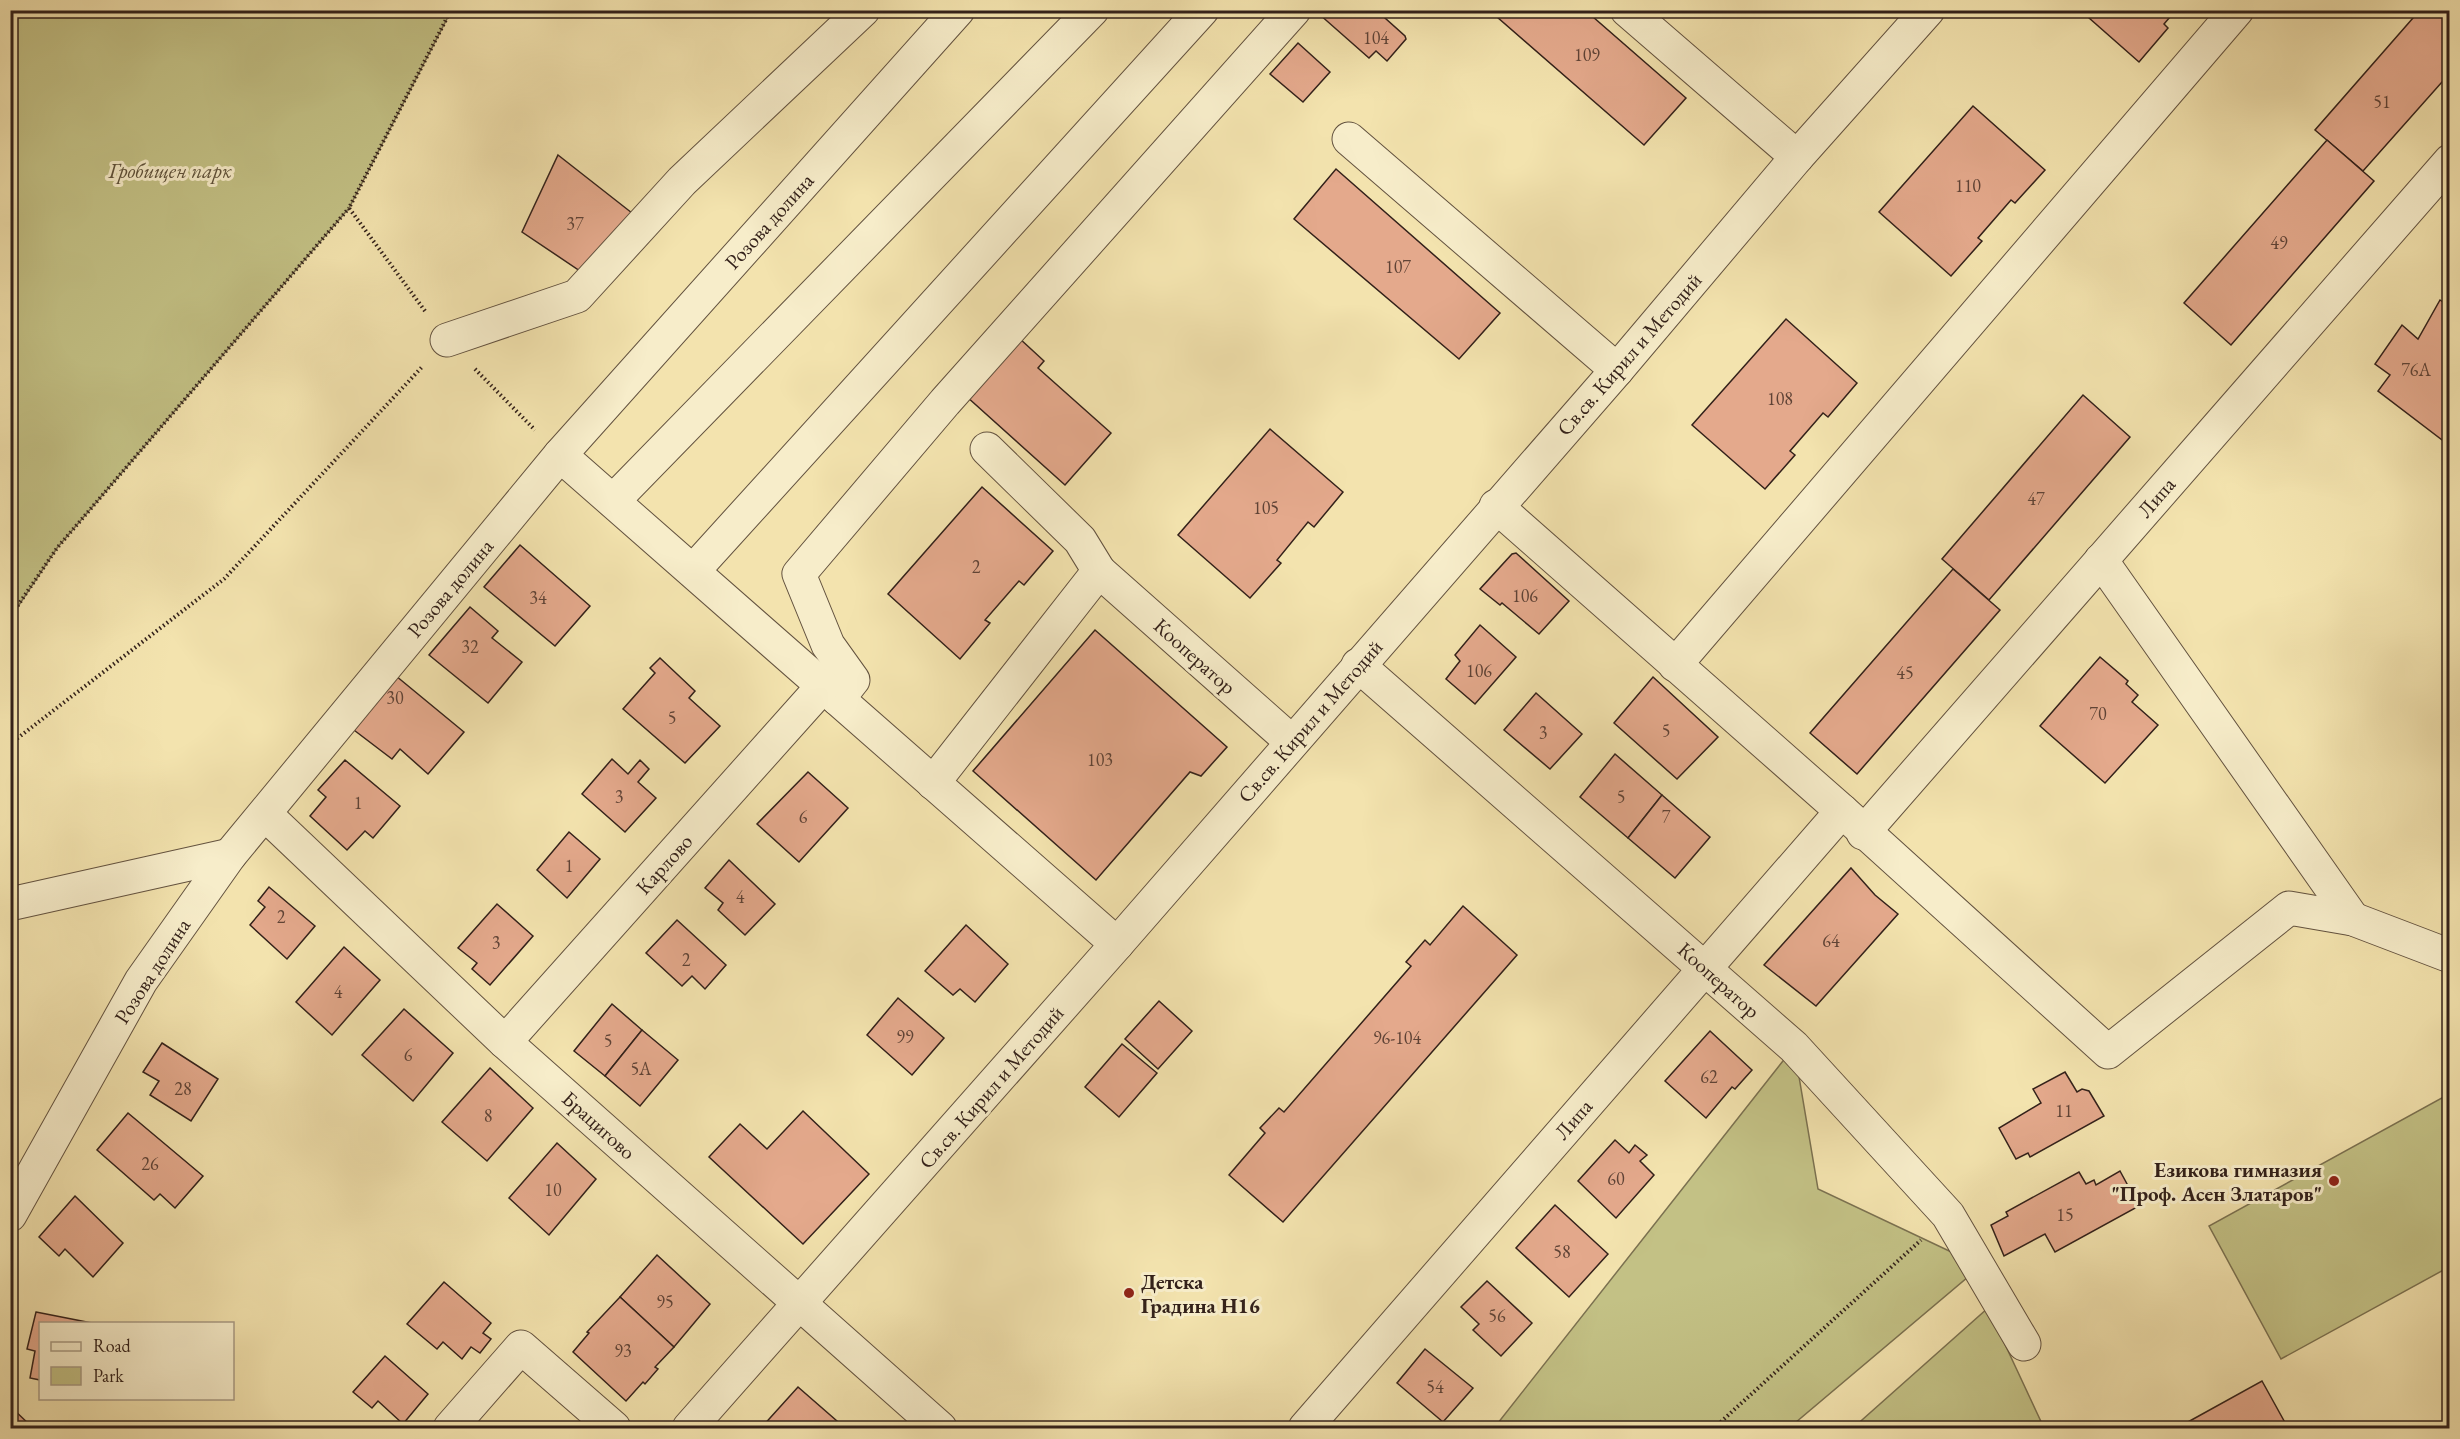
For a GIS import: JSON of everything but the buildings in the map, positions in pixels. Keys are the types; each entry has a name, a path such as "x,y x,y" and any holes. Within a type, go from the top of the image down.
{"street":[{"path":"447,340 577,296 682,181 863,10"},
{"name":"Розова долина","path":"10,1215 141,981 230,855 560,455 958,10"},
{"path":"613,501 1092,10"},
{"path":"693,571 1202,10"},
{"name":"Карлово","path":"505,1042 831,693 854,680 828,645 799,574 945,402 1294,10"},
{"path":"1627,10 1797,157"},
{"name":"Св.св. Кирил и Методий","path":"689,1428 1117,944 1617,370 1797,157 1928,10"},
{"path":"1675,665 2237,10"},
{"path":"1349,139 1617,370"},
{"name":"Липа","path":"1305,1428 1705,967 1853,822 2101,560 2450,161"},
{"name":"Кооператор","path":"987,449 1080,540 1099,570 1292,742"},
{"path":"560,455 1117,944"},
{"path":"1496,507 1853,822 2108,1052 2289,908 2354,919 2450,956"},
{"path":"2101,560 2354,919"},
{"path":"933,783 1099,570"},
{"name":"Кооператор","path":"1358,665 1794,1047 1948,1215 2024,1344"},
{"name":"Брацигово","path":"265,814 505,1042 800,1304 932,1426"},
{"path":"10,904 230,855"},
{"path":"450,1428 522,1347 614,1428"}],"path":[{"path":"10,617 57,548 349,208 451,10"},
{"path":"349,208 447,340 560,455"},
{"path":"10,744 225,579 447,340"},
{"path":"1714,1428 1948,1215"}],"green space":[{"name":"Гробищен парк","path":"11,10 451,11 349,208 57,548 11,617"},
{"path":"1794,1047 1818,1189 1981,1266 1789,1428 1494,1428"},
{"path":"2449,1094 2449,1267 2281,1359 2209,1226"},
{"path":"1988,1308 2044,1428 1853,1428"}],"place":[{"name":"Езикова гимназия \"Проф. Асен Златаров\"","path":"2334,1181"},
{"name":"Детска Градина Н16","path":"1129,1293"}]}
